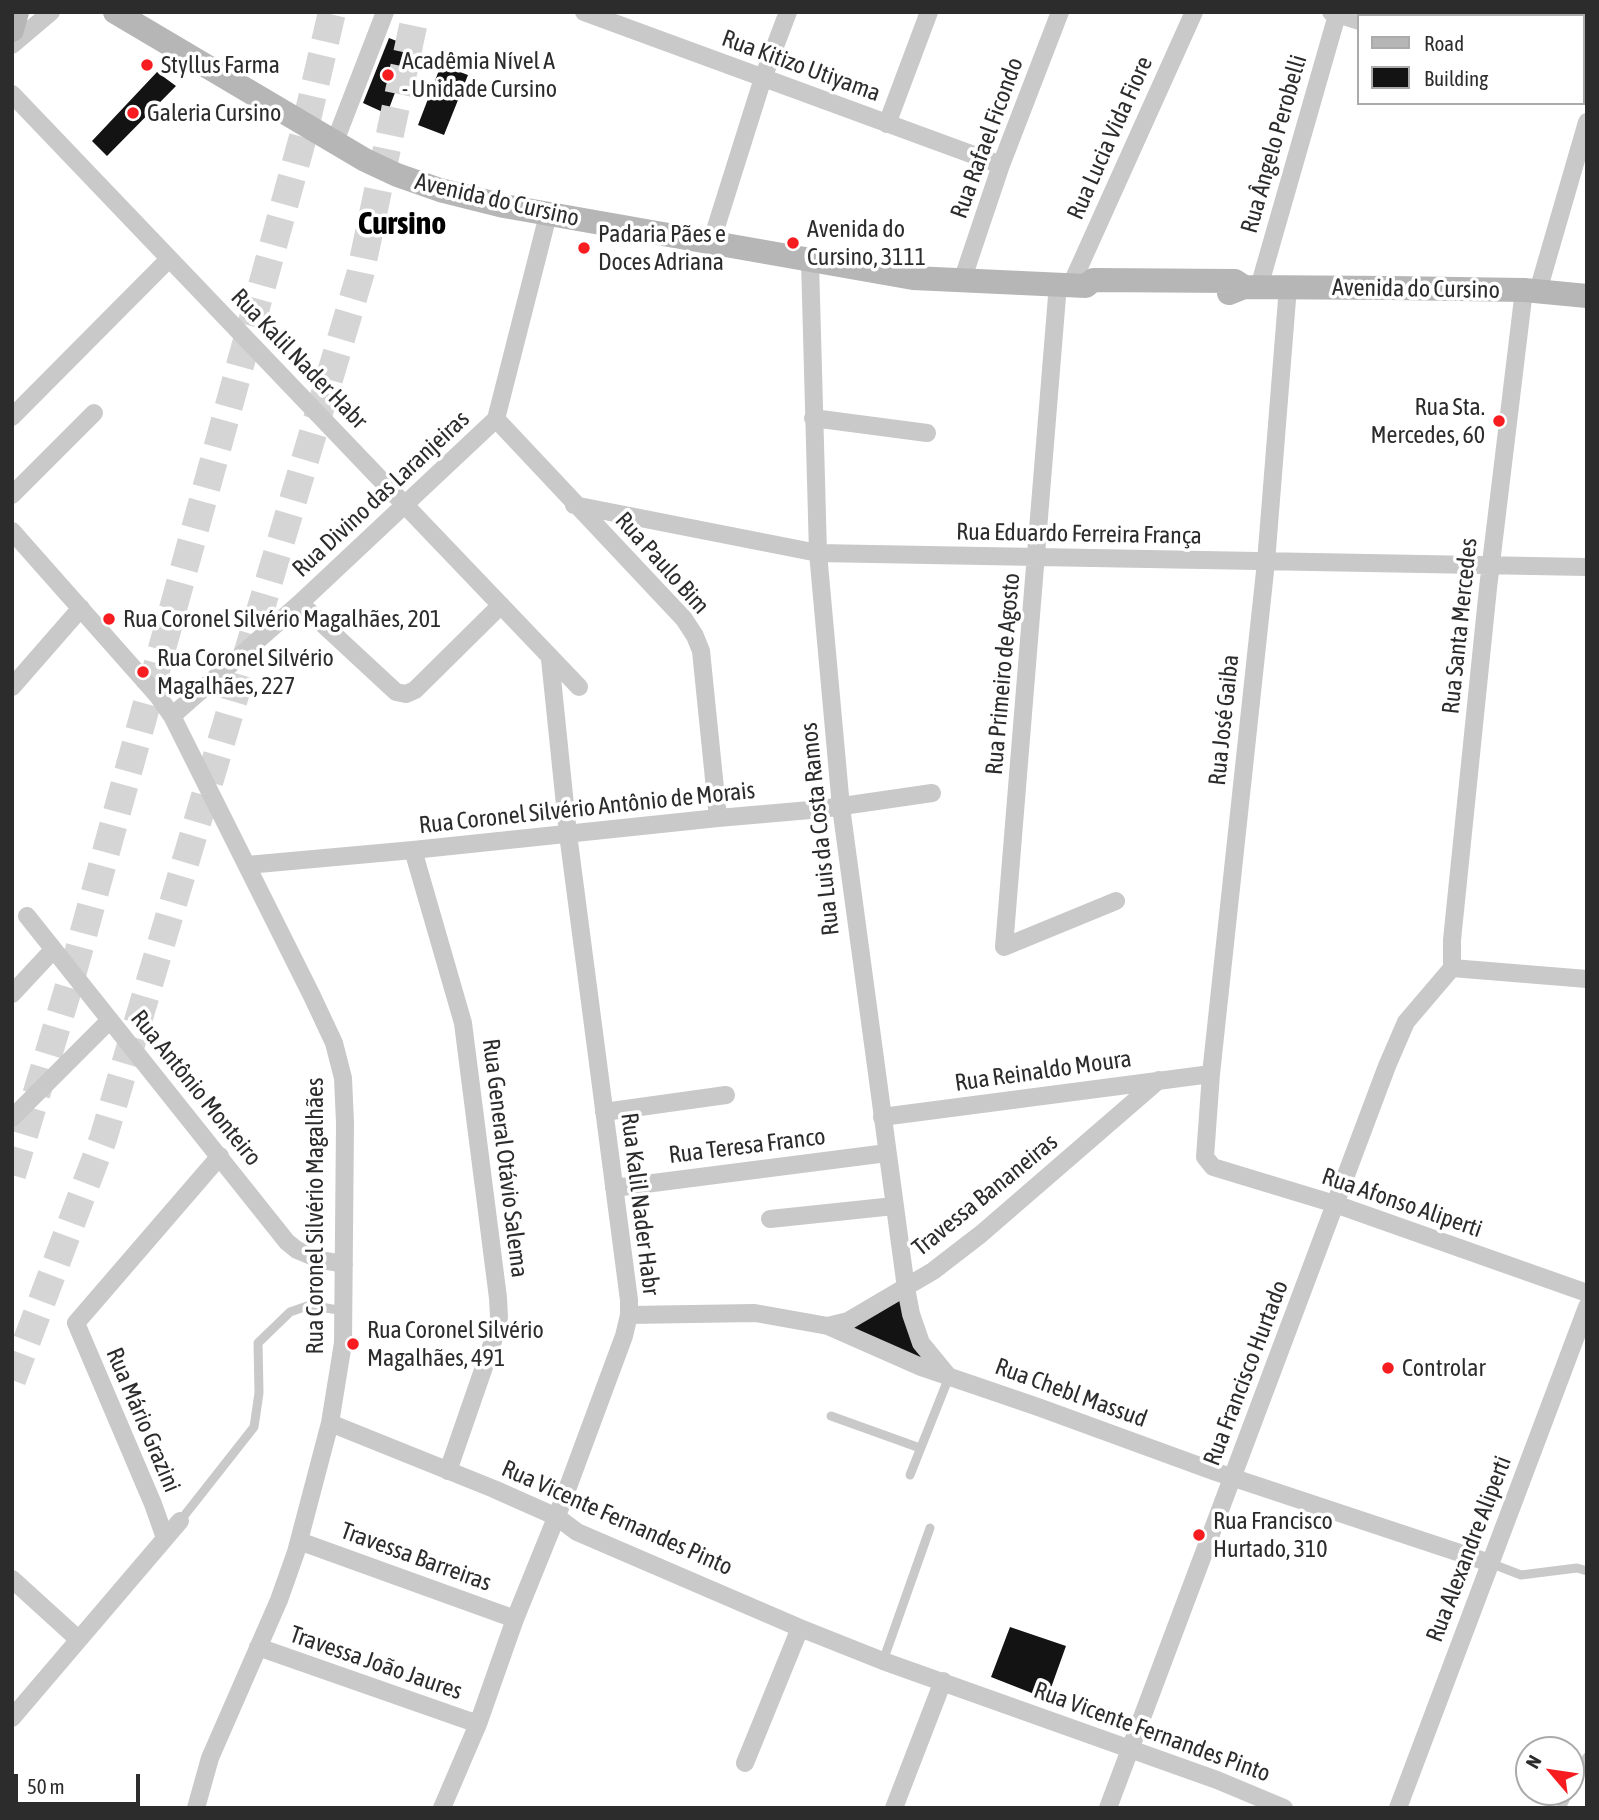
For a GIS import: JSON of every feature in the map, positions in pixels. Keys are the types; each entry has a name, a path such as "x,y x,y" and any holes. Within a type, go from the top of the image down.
{"main road":[{"path":"12,30 17,12"},
{"name":"Avenida do Cursino","path":"115,12 229,78 334,144 397,175 440,190 548,215 913,278 1071,285 1093,280 1235,281 1252,287 1531,291 1587,296"}],"street":[{"path":"12,45 51,12"},
{"path":"334,144 385,12"},
{"name":"Rua Kitizo Utiyama","path":"584,12 1001,165"},
{"path":"711,243 788,12"},
{"path":"887,124 929,12"},
{"name":"Rua Rafael Ficondo","path":"962,281 1001,165 1060,12"},
{"name":"Rua Lucia Vida Fiore","path":"1071,285 1194,12"},
{"path":"1334,13 1358,21"},
{"name":"Rua Ângelo Perobelli","path":"1252,287 1334,13"},
{"name":"Rua Kalil Nader Habr","path":"12,94 579,687"},
{"name":"Rua Santa Mercedes","path":"1451,968 1491,566 1531,291 1587,122"},
{"name":"Rua Divino das Laranjeiras","path":"172,716 407,506 496,419 548,215"},
{"path":"12,416 169,260"},
{"name":"Rua Luis da Costa Ramos","path":"810,261 818,553 841,807 906,1288 921,1343 949,1377"},
{"name":"Rua Primeiro de Agosto","path":"1071,285 1037,559 1004,947 1115,901"},
{"name":"Rua José Gaiba","path":"1205,1157 1211,1074 1265,562 1288,287"},
{"path":"12,495 94,413"},
{"path":"813,418 927,433"},
{"name":"Rua Paulo Bim","path":"496,419 684,619 695,636 701,652 718,818"},
{"name":"Rua Eduardo Ferreira França","path":"574,505 818,553 1037,559 1587,566"},
{"name":"Rua Coronel Silvério Magalhães","path":"12,531 158,696 172,716 313,996 339,1057 343,1078 343,1343 330,1423 299,1541 279,1600 210,1758 195,1808"},
{"path":"300,603 396,692 406,694 415,690 501,606"},
{"path":"12,687 80,608"},
{"name":"Rua Kalil Nader Habr","path":"449,1806 515,1619 557,1517 624,1336 629,1315 568,834 550,659"},
{"name":"Rua Coronel Silvério Antônio de Morais","path":"247,864 841,807 932,793"},
{"name":"Rua General Otávio Salema","path":"413,850 463,1023 498,1298 499,1317 494,1341 449,1471"},
{"name":"Rua Antônio Monteiro","path":"27,916 287,1242 297,1250 321,1260 345,1264"},
{"path":"12,994 53,950"},
{"path":"1451,968 1587,979"},
{"name":"Rua Francisco Hurtado","path":"1108,1808 1406,1023 1451,968"},
{"path":"12,1118 110,1020"},
{"name":"Rua Reinaldo Moura","path":"882,1117 1211,1074"},
{"name":"Travessa Bananeiras","path":"828,1326 848,1321 906,1288 981,1234 1159,1080"},
{"path":"604,1112 726,1095"},
{"name":"Rua Teresa Franco","path":"614,1188 887,1153"},
{"name":"Rua Mário Grazini","path":"165,1538 76,1323 220,1156"},
{"name":"Rua Afonso Aliperti","path":"1205,1157 1213,1167 1335,1205 1587,1293"},
{"path":"770,1219 894,1206"},
{"name":"Rua Alexandre Aliperti","path":"1398,1808 1587,1307"},
{"name":"Rua Chebl Massud","path":"629,1315 755,1312 828,1326 867,1345 949,1377 1233,1477 1490,1563"},
{"name":"Rua Vicente Fernandes Pinto","path":"330,1423 557,1517 577,1532 800,1628 883,1661 1217,1780 1284,1808"},
{"path":"12,1718 180,1521"},
{"name":"Travessa Barreiras","path":"299,1541 515,1619"},
{"path":"12,1579 78,1639"},
{"path":"746,1763 800,1628"},
{"name":"Travessa João Jaures","path":"258,1647 478,1724"},
{"path":"894,1808 943,1681"}],"lane":[{"path":"180,1521 254,1427 259,1393 258,1343 289,1312 310,1305 343,1311"},
{"path":"910,1475 949,1377"},
{"path":"831,1416 920,1448"},
{"path":"883,1661 930,1528"},
{"path":"1490,1563 1521,1575 1577,1568 1587,1571"}],"building":[{"name":"Acadêmia Nível A - Unidade Cursino","path":"389,38 412,47 387,114 363,103"},
{"path":"441,65 468,75 444,135 418,125"},
{"name":"Galeria Cursino","path":"157,72 176,86 107,156 92,141"},
{"path":"906,1288 942,1372 829,1326"},
{"path":"1010,1627 1066,1646 1047,1699 991,1677"}],"tunnel":[{"path":"12,1175 69,986 303,137 332,12"},
{"path":"12,1380 103,1139 360,275 416,12"}],"place":[{"name":"Styllus Farma","path":"147,65"},
{"name":"Acadêmia Nível A - Unidade Cursino","path":"388,75"},
{"name":"Galeria Cursino","path":"133,113"},
{"name":"Avenida do Cursino, 3111","path":"793,243"},
{"name":"Padaria Pães e Doces Adriana","path":"584,248"},
{"name":"Rua Sta. Mercedes, 60","path":"1499,421"},
{"name":"Rua Coronel Silvério Magalhães, 201","path":"109,619"},
{"name":"Rua Coronel Silvério Magalhães, 227","path":"143,672"},
{"name":"Rua Coronel Silvério Magalhães, 491","path":"353,1344"},
{"name":"Controlar","path":"1388,1368"},
{"name":"Rua Francisco Hurtado, 310","path":"1199,1535"}],"district":[{"name":"Cursino","path":"402,224"}]}
